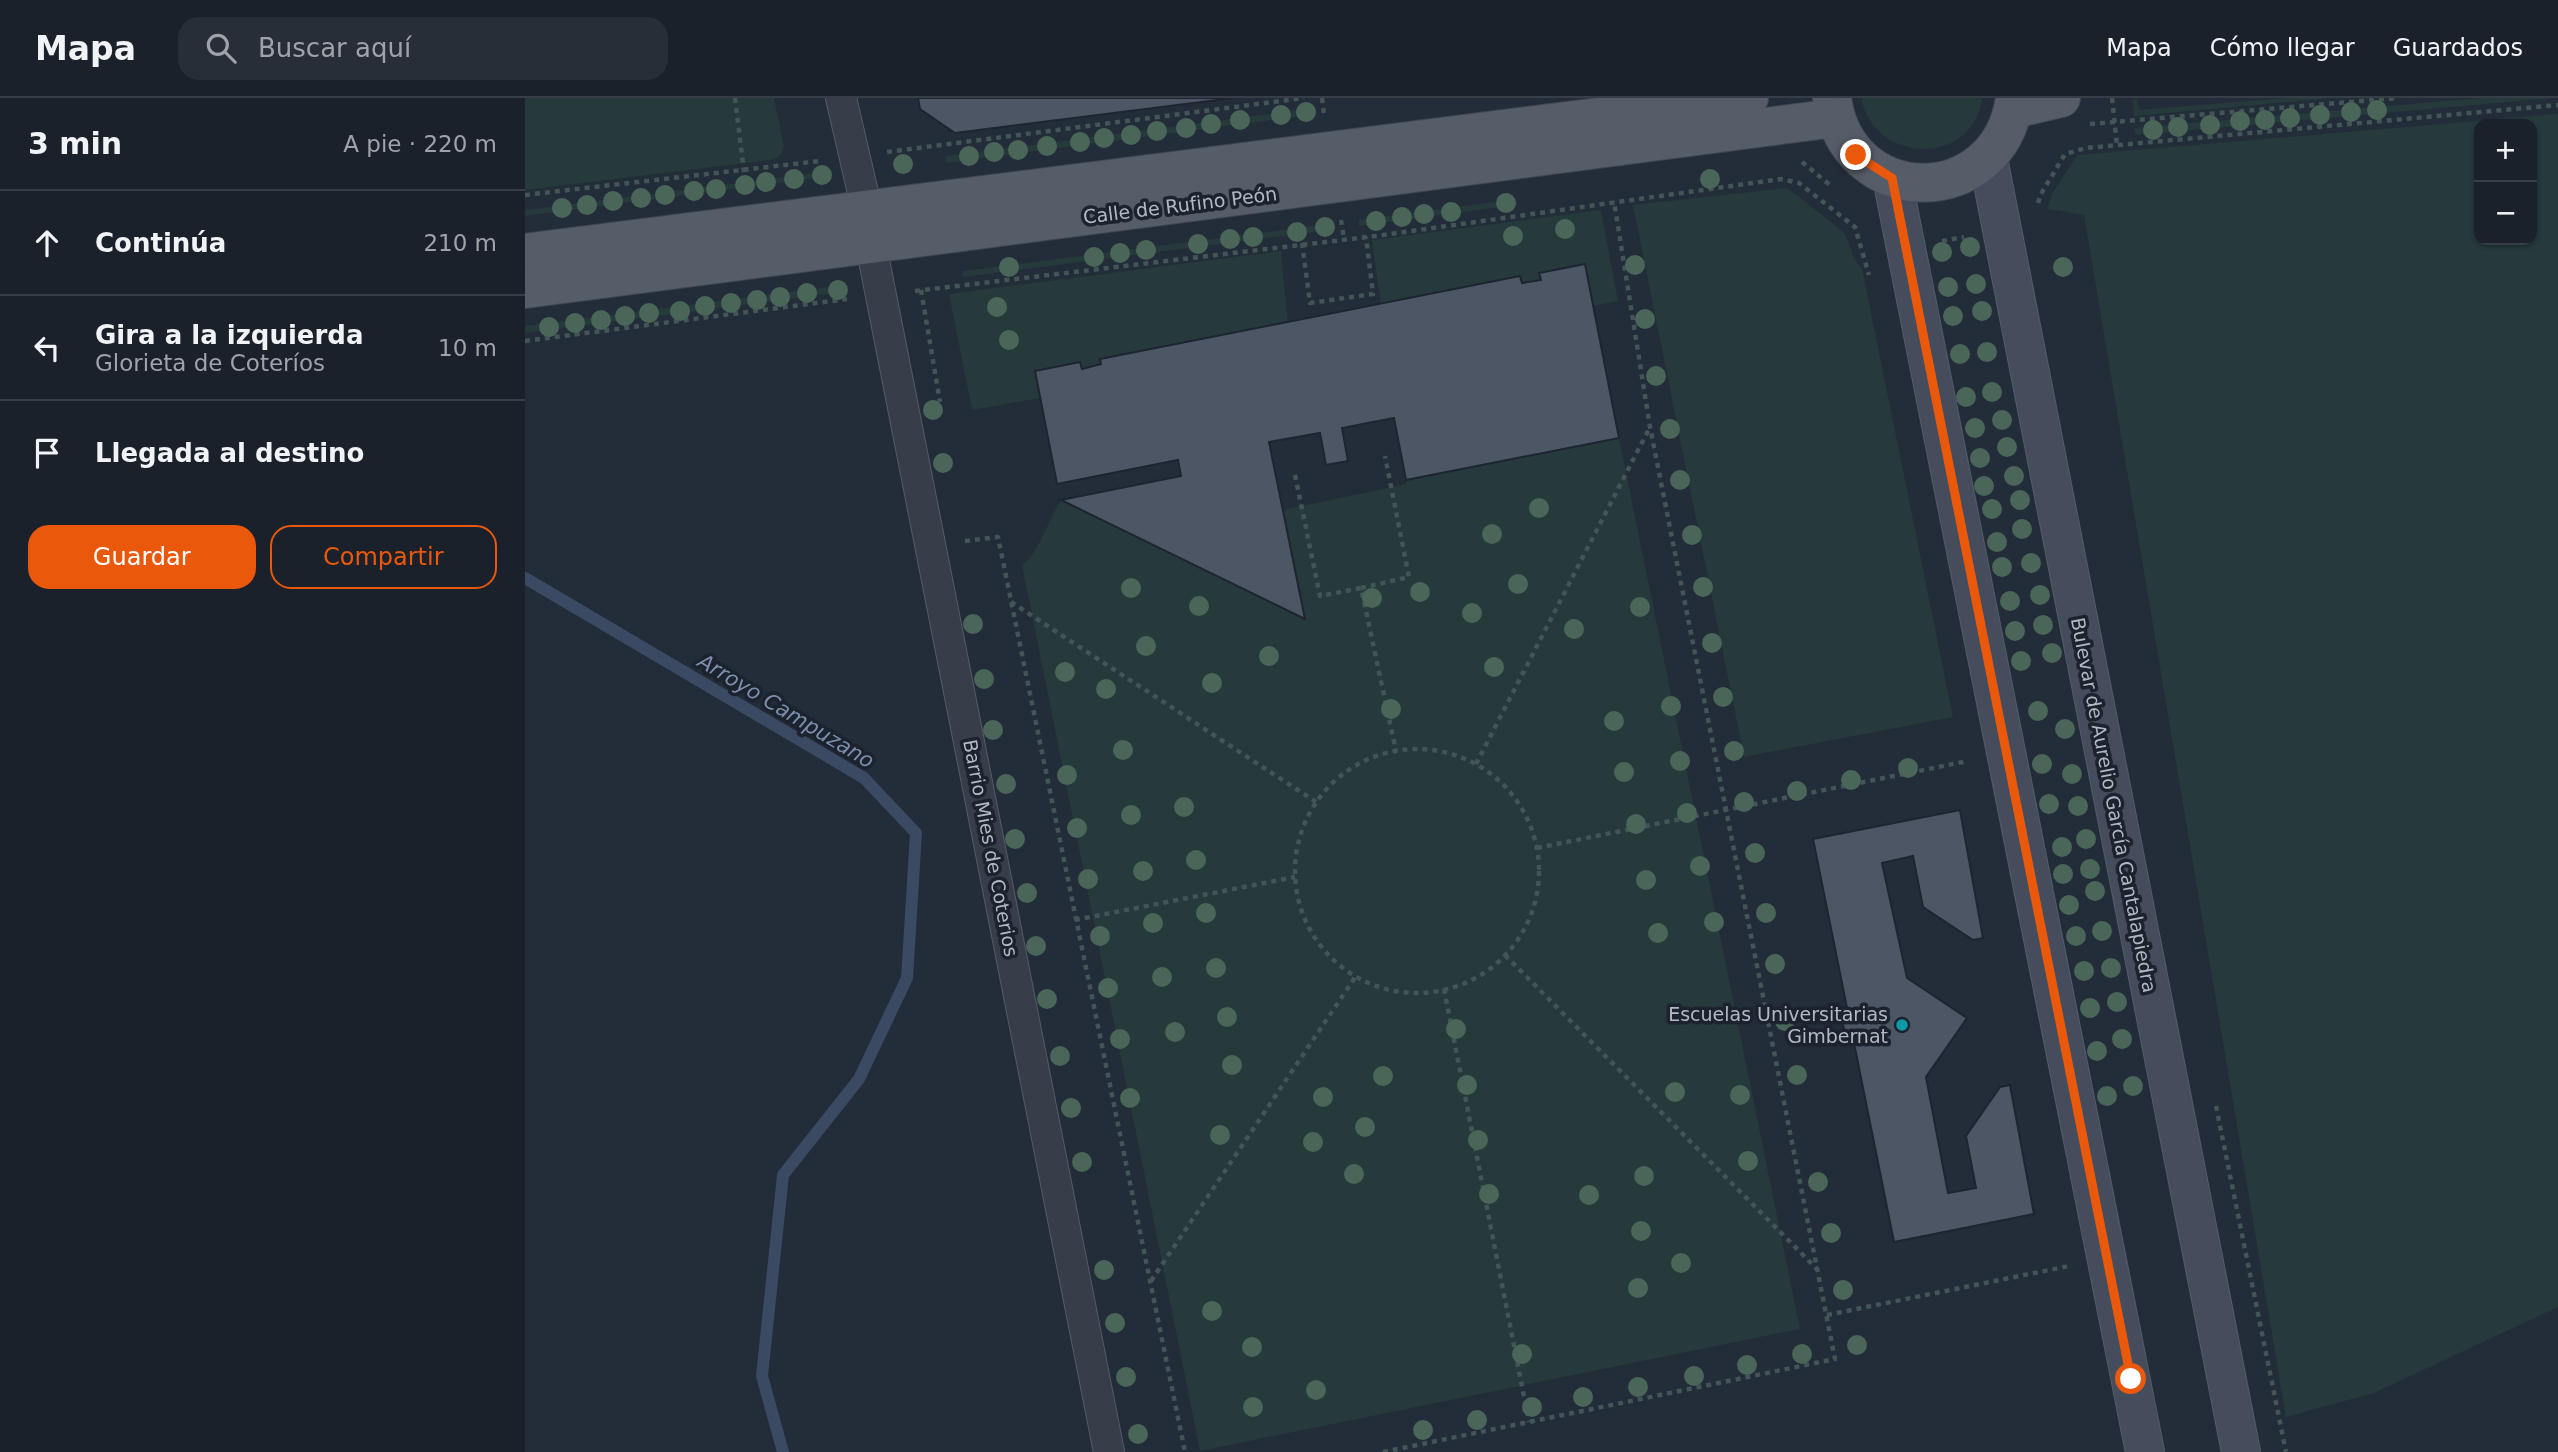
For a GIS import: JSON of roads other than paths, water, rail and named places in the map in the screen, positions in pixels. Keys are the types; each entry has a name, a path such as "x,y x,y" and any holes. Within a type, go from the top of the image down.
{"main road":[{"name":"Calle de Rufino Peón","path":"525,289 869,227 1749,98"},
{"path":"1833,108 1856,155 1892,178 1909,183 1943,182 1975,169 1988,158 2004,135 2015,104 2070,111"},
{"name":"Calle de Rufino Peón","path":"525,253 869,227 1833,108"},
{"name":"Bulevar de Aurelio García Cantalapiedra","path":"1988,158 2241,1452"},
{"path":"1892,178 2145,1452"}],"street":[{"name":"Barrio Mies de Coterios","path":"841,98 869,227 1109,1452"}],"waterway":[{"name":"Arroyo Campuzano","path":"525,578 864,778 916,833 907,978 859,1079 783,1175 762,1376 783,1452"}],"place":[{"name":"Escuelas Universitarias Gimbernat","path":"1902,1025"}]}
